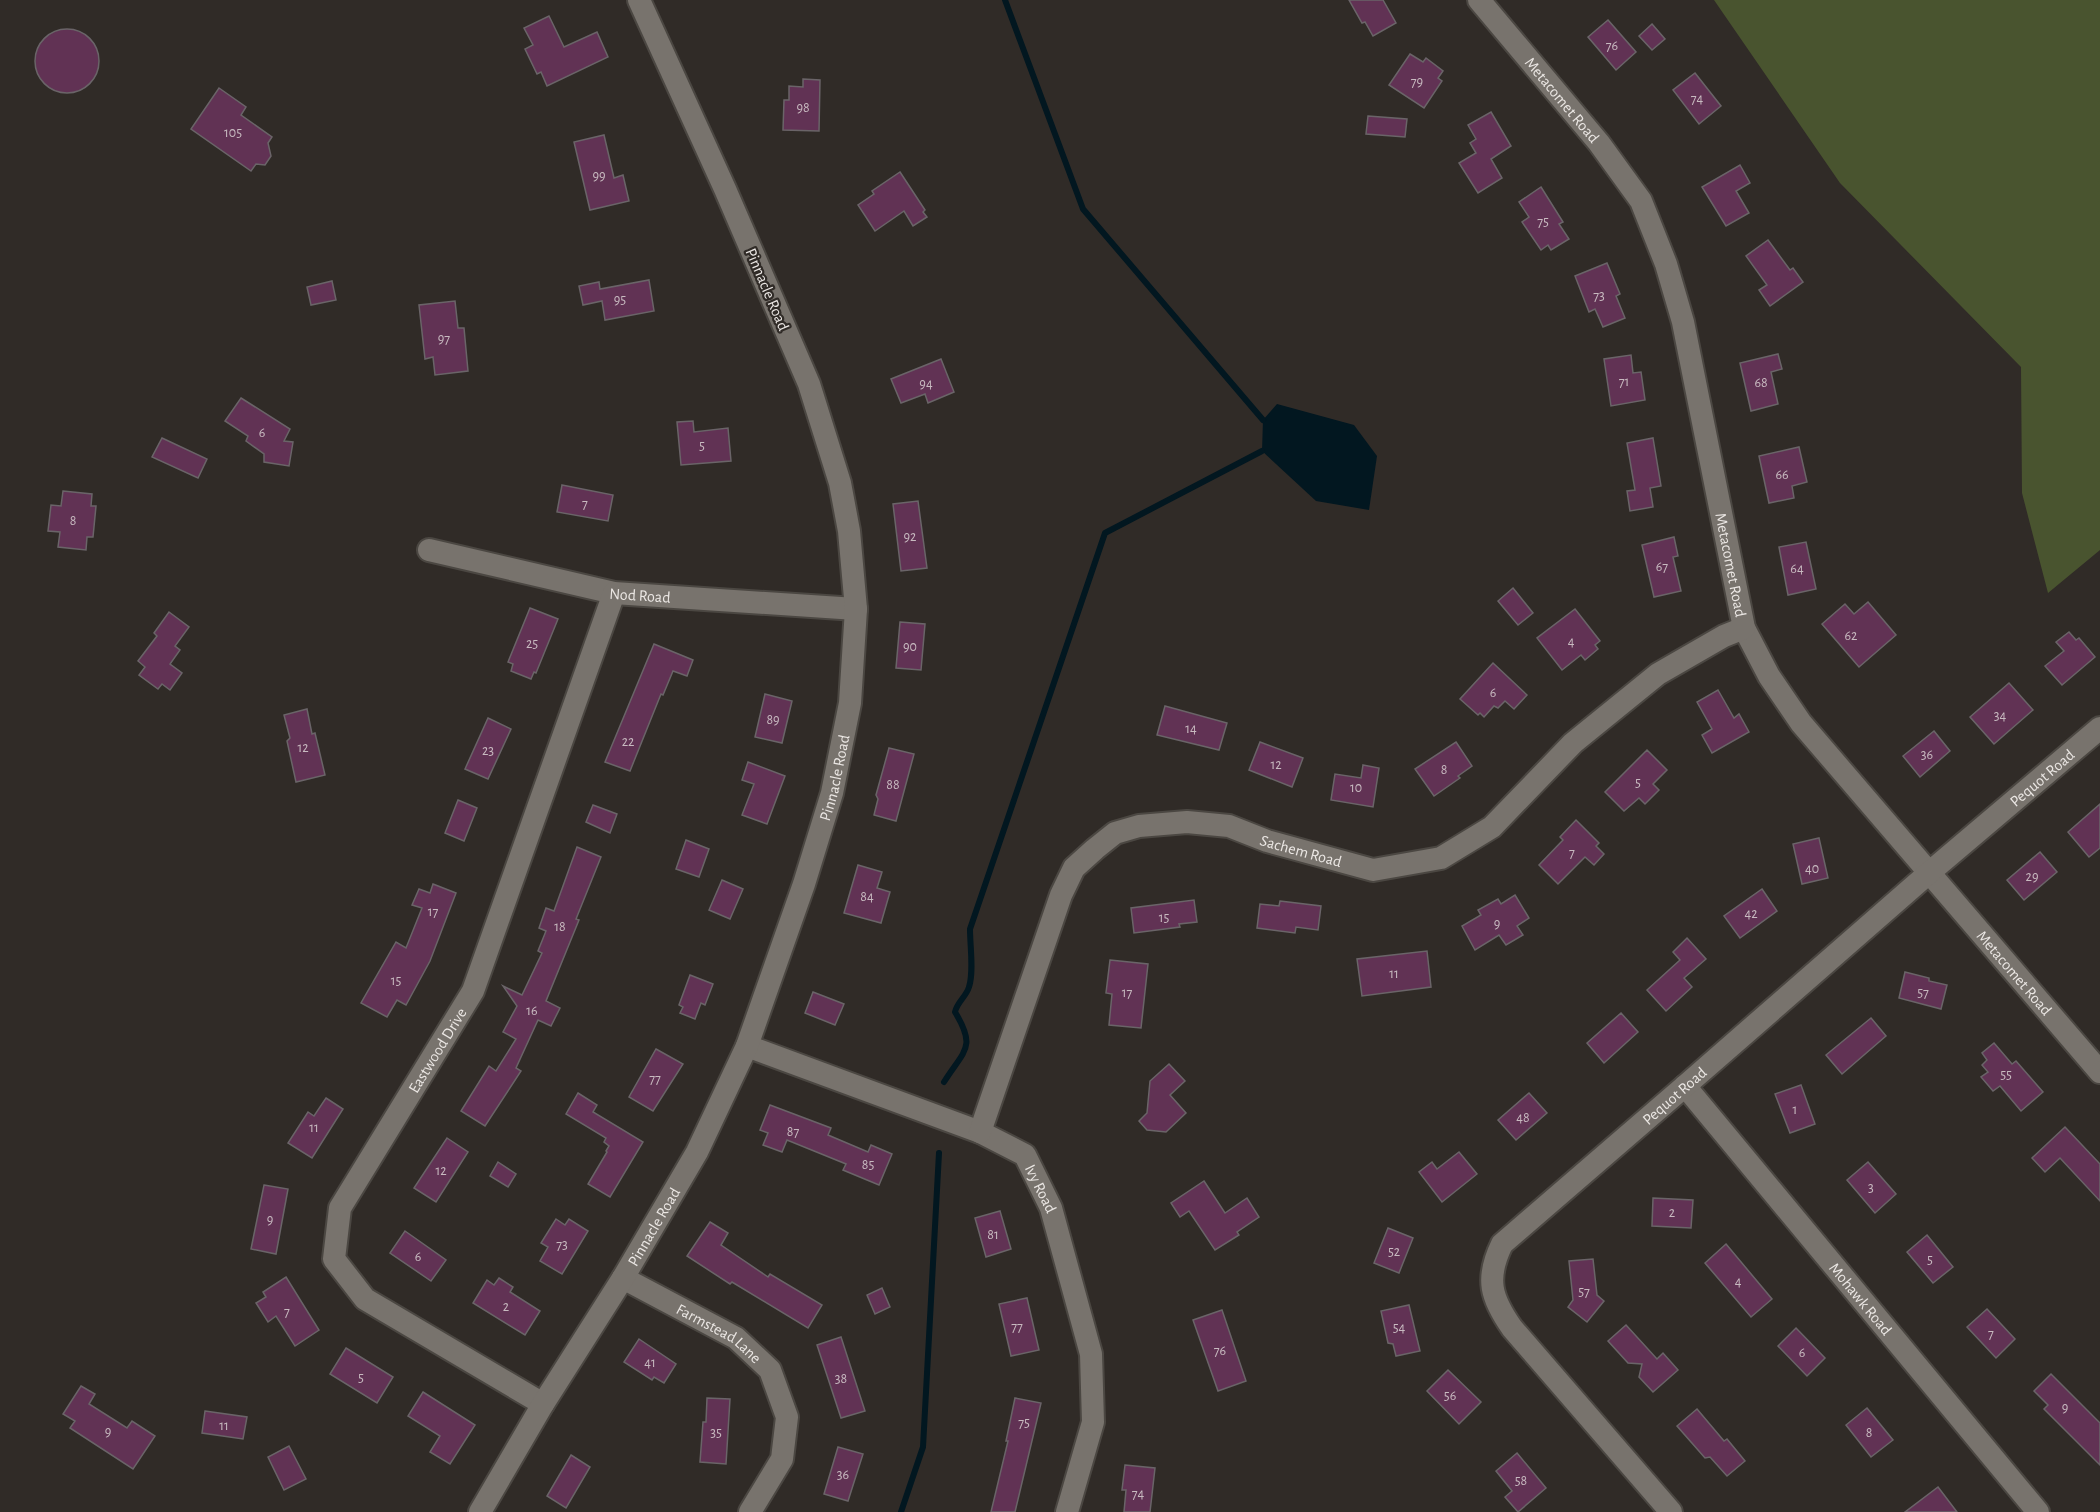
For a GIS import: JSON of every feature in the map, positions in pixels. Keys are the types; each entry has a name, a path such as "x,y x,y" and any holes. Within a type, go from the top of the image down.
{"street":[{"name":"Pinnacle Road","path":"480,1512 697,1152 747,1046 804,884 832,793 850,703 856,609 849,531 840,483 809,384 725,189 639,0"},
{"name":"Metacomet Road","path":"1479,0 1599,143 1641,201 1666,264 1683,322 1744,628 1769,675 1802,723 2100,1072"},
{"name":"Nod Road","path":"429,550 614,593 856,609"},
{"name":"Eastwood Drive","path":"543,1404 365,1299 334,1259 340,1208 473,991 614,593"},
{"name":"Sachem Road","path":"980,1132 1061,895 1074,868 1115,833 1139,826 1187,822 1229,826 1267,841 1373,870 1441,858 1492,827 1574,743 1658,674 1724,636 1744,628"},
{"name":"Pequot Road","path":"1671,1512 1512,1328 1498,1308 1493,1295 1491,1278 1494,1260 1502,1244 1929,872 2100,728"},
{"name":"Ivy Road","path":"747,1046 980,1132 1024,1155 1052,1208 1091,1354 1093,1422 1067,1512"},
{"name":"Mohawk Road","path":"1685,1086 2038,1512"},
{"name":"Farmstead Lane","path":"623,1278 736,1338 771,1370 787,1418 782,1459 750,1512"}],"green space":[{"path":"1714,0 2100,0 2100,550 2048,593 2022,493 2021,367 1840,183"}],"water":[{"path":"1277,404 1354,425 1377,456 1369,510 1316,501 1262,451 1263,420"}],"building":[{"path":"1349,0 1383,0 1396,23 1373,36 1365,22 1362,23"},
{"path":"549,16 564,47 597,32 608,57 547,86 541,72 537,74 525,49 533,45 524,28"},
{"path":"1608,20 1636,52 1616,70 1588,37"},
{"path":"1652,24 1665,39 1652,50 1639,36"},
{"path":"61,29 73,29 90,38 97,49 99,61 97,73 90,84 73,93 61,93 49,88 40,79 35,67 35,55 40,43 49,34"},
{"path":"1410,54 1423,62 1426,58 1443,71 1438,78 1442,81 1424,108 1389,85"},
{"path":"1695,73 1721,106 1699,124 1673,90"},
{"path":"803,79 820,80 819,131 783,130 784,100 789,100 789,86 803,87"},
{"path":"219,88 246,107 241,115 272,137 268,143 271,156 265,165 256,164 251,171 191,129"},
{"path":"1491,112 1511,146 1491,159 1502,178 1478,193 1459,163 1476,153 1470,143 1476,139 1468,125"},
{"path":"1368,116 1407,119 1405,137 1366,134"},
{"path":"604,135 614,178 623,175 629,201 590,210 574,142"},
{"path":"1740,165 1750,183 1736,191 1749,213 1726,226 1702,187"},
{"path":"900,172 925,210 923,212 927,217 913,226 904,211 875,231 858,205 874,194 872,191"},
{"path":"1541,187 1563,222 1559,224 1569,239 1551,250 1548,245 1541,250 1522,222 1529,217 1519,202"},
{"path":"1768,240 1790,270 1793,268 1803,282 1770,306 1759,290 1767,285 1746,256"},
{"path":"1607,263 1620,294 1616,296 1625,318 1603,327 1595,309 1589,312 1575,276"},
{"path":"649,280 654,311 605,320 602,301 583,305 579,286 599,282 600,289"},
{"path":"332,281 336,300 311,305 307,287"},
{"path":"455,301 458,328 464,328 468,371 435,375 433,357 425,359 419,305"},
{"path":"1778,354 1782,369 1771,372 1778,404 1751,411 1740,363"},
{"path":"1631,355 1633,373 1641,372 1645,400 1611,406 1604,359"},
{"path":"941,359 954,392 928,403 925,394 901,403 891,379"},
{"path":"241,398 290,429 284,441 293,442 289,466 264,462 264,454 246,441 248,436 225,421"},
{"path":"693,421 694,432 728,428 731,461 681,465 677,422"},
{"path":"162,438 207,459 198,478 152,457"},
{"path":"1653,438 1661,486 1650,488 1653,507 1630,511 1627,491 1635,490 1627,443"},
{"path":"1799,447 1807,482 1792,486 1794,498 1769,503 1759,456"},
{"path":"562,485 613,495 608,521 557,512"},
{"path":"63,491 92,494 91,506 96,506 93,537 87,537 86,550 58,547 60,532 48,531 51,505 61,506"},
{"path":"918,501 927,568 901,571 893,504"},
{"path":"1674,537 1678,556 1673,557 1681,591 1654,597 1642,545"},
{"path":"1806,542 1816,589 1788,595 1779,547"},
{"path":"1513,588 1533,613 1518,625 1498,601"},
{"path":"1868,602 1896,635 1859,667 1822,624 1845,604 1854,614"},
{"path":"530,608 558,619 536,673 534,672 531,679 511,671 513,664 508,662"},
{"path":"1575,609 1600,641 1595,645 1598,649 1585,660 1581,655 1562,670 1537,638"},
{"path":"169,612 189,627 175,646 180,650 170,664 182,673 170,690 162,684 158,689 139,675 145,667 138,661 157,636 154,633"},
{"path":"900,622 925,624 921,670 896,668"},
{"path":"2069,632 2076,640 2079,638 2095,657 2062,685 2045,666 2064,651 2056,642"},
{"path":"654,644 693,660 687,676 673,671 663,695 661,694 630,771 605,762"},
{"path":"1493,663 1527,695 1514,709 1505,701 1498,708 1494,706 1484,717 1480,713 1478,715 1460,699"},
{"path":"2009,683 2033,710 1994,744 1970,717"},
{"path":"1718,690 1734,718 1739,714 1749,732 1712,753 1702,735 1712,729 1697,702"},
{"path":"765,694 792,701 782,743 755,737"},
{"path":"1165,706 1227,723 1219,750 1157,735"},
{"path":"307,709 325,775 296,782 287,741 290,738 284,715"},
{"path":"488,718 511,729 488,779 465,769"},
{"path":"1934,731 1950,751 1920,777 1903,756"},
{"path":"1260,742 1303,758 1292,787 1249,770"},
{"path":"1456,742 1472,766 1458,776 1460,778 1434,796 1415,769"},
{"path":"889,748 914,754 896,821 874,815 878,799 876,795"},
{"path":"1647,750 1667,770 1653,784 1659,790 1645,804 1639,798 1624,811 1605,792"},
{"path":"748,762 785,776 767,824 742,815 754,784 742,780"},
{"path":"1363,765 1379,768 1373,807 1331,800 1335,774 1361,778"},
{"path":"458,800 477,808 464,841 445,833"},
{"path":"2100,804 2100,848 2089,857 2068,832"},
{"path":"593,805 617,814 610,833 586,822"},
{"path":"1576,820 1599,843 1596,846 1604,854 1594,865 1585,857 1558,884 1539,865 1563,840 1560,837"},
{"path":"1819,838 1828,878 1802,884 1793,844"},
{"path":"686,840 709,849 699,877 676,869"},
{"path":"577,847 601,857 576,919 579,920 546,1001 560,1008 551,1026 538,1020 516,1068 521,1071 485,1126 461,1111 489,1066 496,1071 516,1039 503,1032 517,1006 503,986 522,995 542,953 538,951 546,931 539,928 546,908 554,911"},
{"path":"2040,852 2057,872 2024,900 2007,880"},
{"path":"858,865 882,872 877,888 890,892 881,923 844,913"},
{"path":"722,880 743,889 730,919 709,910"},
{"path":"433,884 456,893 430,961 406,1005 397,1000 387,1017 361,1003 396,942 406,948 422,908 412,905 419,889 430,893"},
{"path":"1762,889 1777,911 1740,938 1724,916"},
{"path":"1515,895 1529,918 1517,926 1523,935 1506,945 1499,935 1475,950 1462,926 1481,915 1478,910 1498,899 1501,904"},
{"path":"1194,900 1197,922 1179,924 1180,927 1134,933 1131,908"},
{"path":"1280,901 1321,906 1318,930 1296,927 1295,933 1257,928 1260,904 1279,906"},
{"path":"1687,938 1706,959 1684,978 1692,987 1666,1011 1647,990 1680,960 1673,952"},
{"path":"1427,951 1431,987 1362,996 1357,959"},
{"path":"1110,960 1148,964 1141,1028 1109,1025 1112,994 1106,993"},
{"path":"1905,972 1947,985 1941,1009 1899,998"},
{"path":"690,975 713,984 705,1005 701,1003 695,1019 680,1013 683,1007 679,1005"},
{"path":"813,992 844,1004 835,1025 805,1013"},
{"path":"1621,1013 1638,1032 1604,1063 1587,1043"},
{"path":"1871,1018 1886,1036 1842,1074 1826,1055"},
{"path":"1994,1043 2012,1064 2016,1061 2043,1092 2021,1111 2000,1086 1993,1091 1981,1077 1988,1072 1982,1065 1987,1060 1982,1053"},
{"path":"656,1049 683,1064 653,1111 629,1097"},
{"path":"1169,1064 1185,1081 1170,1095 1186,1113 1166,1132 1147,1130 1139,1121 1147,1113 1150,1081"},
{"path":"1801,1085 1815,1124 1790,1133 1775,1094"},
{"path":"578,1093 597,1105 593,1112 643,1142 610,1197 588,1184 607,1152 609,1146 604,1142 606,1138 566,1114"},
{"path":"1529,1093 1547,1113 1516,1140 1498,1120"},
{"path":"326,1098 343,1109 312,1158 288,1143 308,1112 314,1116"},
{"path":"770,1105 831,1128 828,1135 868,1152 871,1145 892,1154 879,1185 843,1170 846,1164 787,1140 782,1152 763,1145 768,1133 760,1130"},
{"path":"2065,1127 2100,1164 2100,1201 2060,1158 2045,1172 2032,1158"},
{"path":"447,1138 468,1152 436,1202 414,1188"},
{"path":"1459,1152 1477,1174 1442,1202 1419,1172 1432,1162 1437,1169"},
{"path":"498,1162 516,1174 508,1187 490,1176"},
{"path":"1868,1162 1896,1194 1875,1213 1847,1180"},
{"path":"1204,1181 1225,1213 1247,1198 1259,1217 1237,1232 1239,1235 1215,1250 1189,1211 1180,1217 1171,1203"},
{"path":"264,1185 288,1189 276,1254 251,1249"},
{"path":"1653,1198 1693,1200 1691,1228 1652,1226"},
{"path":"1000,1211 1011,1249 986,1257 975,1218"},
{"path":"556,1219 565,1225 569,1219 588,1231 562,1274 540,1261 548,1247 541,1243"},
{"path":"710,1222 728,1233 721,1245 768,1277 770,1274 822,1305 808,1328 732,1282 730,1284 687,1256"},
{"path":"1388,1228 1413,1238 1399,1273 1374,1263"},
{"path":"405,1231 446,1260 431,1281 390,1253"},
{"path":"1927,1235 1953,1267 1933,1283 1907,1252"},
{"path":"1726,1244 1772,1299 1751,1317 1705,1263"},
{"path":"1593,1259 1597,1295 1604,1301 1587,1322 1568,1307 1573,1300 1569,1261"},
{"path":"286,1277 319,1330 295,1346 276,1316 268,1322 256,1303 266,1297 263,1292"},
{"path":"499,1278 513,1287 510,1292 540,1311 525,1335 473,1303 487,1280 494,1285"},
{"path":"882,1288 890,1307 875,1314 867,1295"},
{"path":"1027,1298 1039,1350 1011,1356 999,1304"},
{"path":"1409,1305 1420,1351 1396,1356 1393,1344 1388,1343 1381,1311"},
{"path":"1987,1309 2015,1339 1996,1358 1967,1327"},
{"path":"1222,1310 1246,1381 1218,1391 1193,1320"},
{"path":"1626,1325 1657,1359 1663,1353 1678,1370 1653,1392 1639,1377 1642,1364 1628,1363 1608,1341"},
{"path":"1796,1328 1825,1358 1807,1376 1778,1346"},
{"path":"841,1337 865,1411 841,1418 817,1345"},
{"path":"639,1339 676,1364 664,1383 654,1377 652,1380 624,1362"},
{"path":"346,1348 393,1377 377,1403 330,1374"},
{"path":"1448,1370 1481,1402 1459,1424 1427,1391"},
{"path":"2051,1374 2100,1423 2100,1465 2044,1409 2048,1405 2034,1391"},
{"path":"81,1386 95,1394 89,1404 127,1428 132,1421 155,1436 133,1469 70,1428 75,1421 63,1414"},
{"path":"423,1392 475,1425 450,1464 430,1452 440,1436 408,1416"},
{"path":"707,1398 730,1399 726,1464 700,1462"},
{"path":"1015,1398 1041,1403 1015,1512 991,1512 1008,1441 1006,1441"},
{"path":"1867,1408 1893,1440 1871,1457 1846,1425"},
{"path":"1697,1409 1724,1441 1727,1439 1745,1461 1727,1476 1710,1457 1705,1458 1677,1426"},
{"path":"205,1411 247,1417 243,1439 202,1433"},
{"path":"289,1446 306,1479 284,1490 268,1457"},
{"path":"838,1447 863,1454 848,1501 824,1494"},
{"path":"1517,1453 1546,1488 1518,1512 1505,1497 1512,1491 1496,1471"},
{"path":"571,1455 590,1467 566,1508 547,1496"},
{"path":"1125,1465 1155,1468 1150,1512 1124,1512 1126,1490 1122,1490"},
{"path":"1938,1487 1957,1512 1905,1512"}],"waterway":[{"path":"1005,0 1083,209 1263,420"},
{"path":"944,1082 965,1049 965,1034 955,1012 968,991 970,981 972,967 970,929 1105,533 1262,451"},
{"path":"901,1512 923,1447 939,1153"}]}
